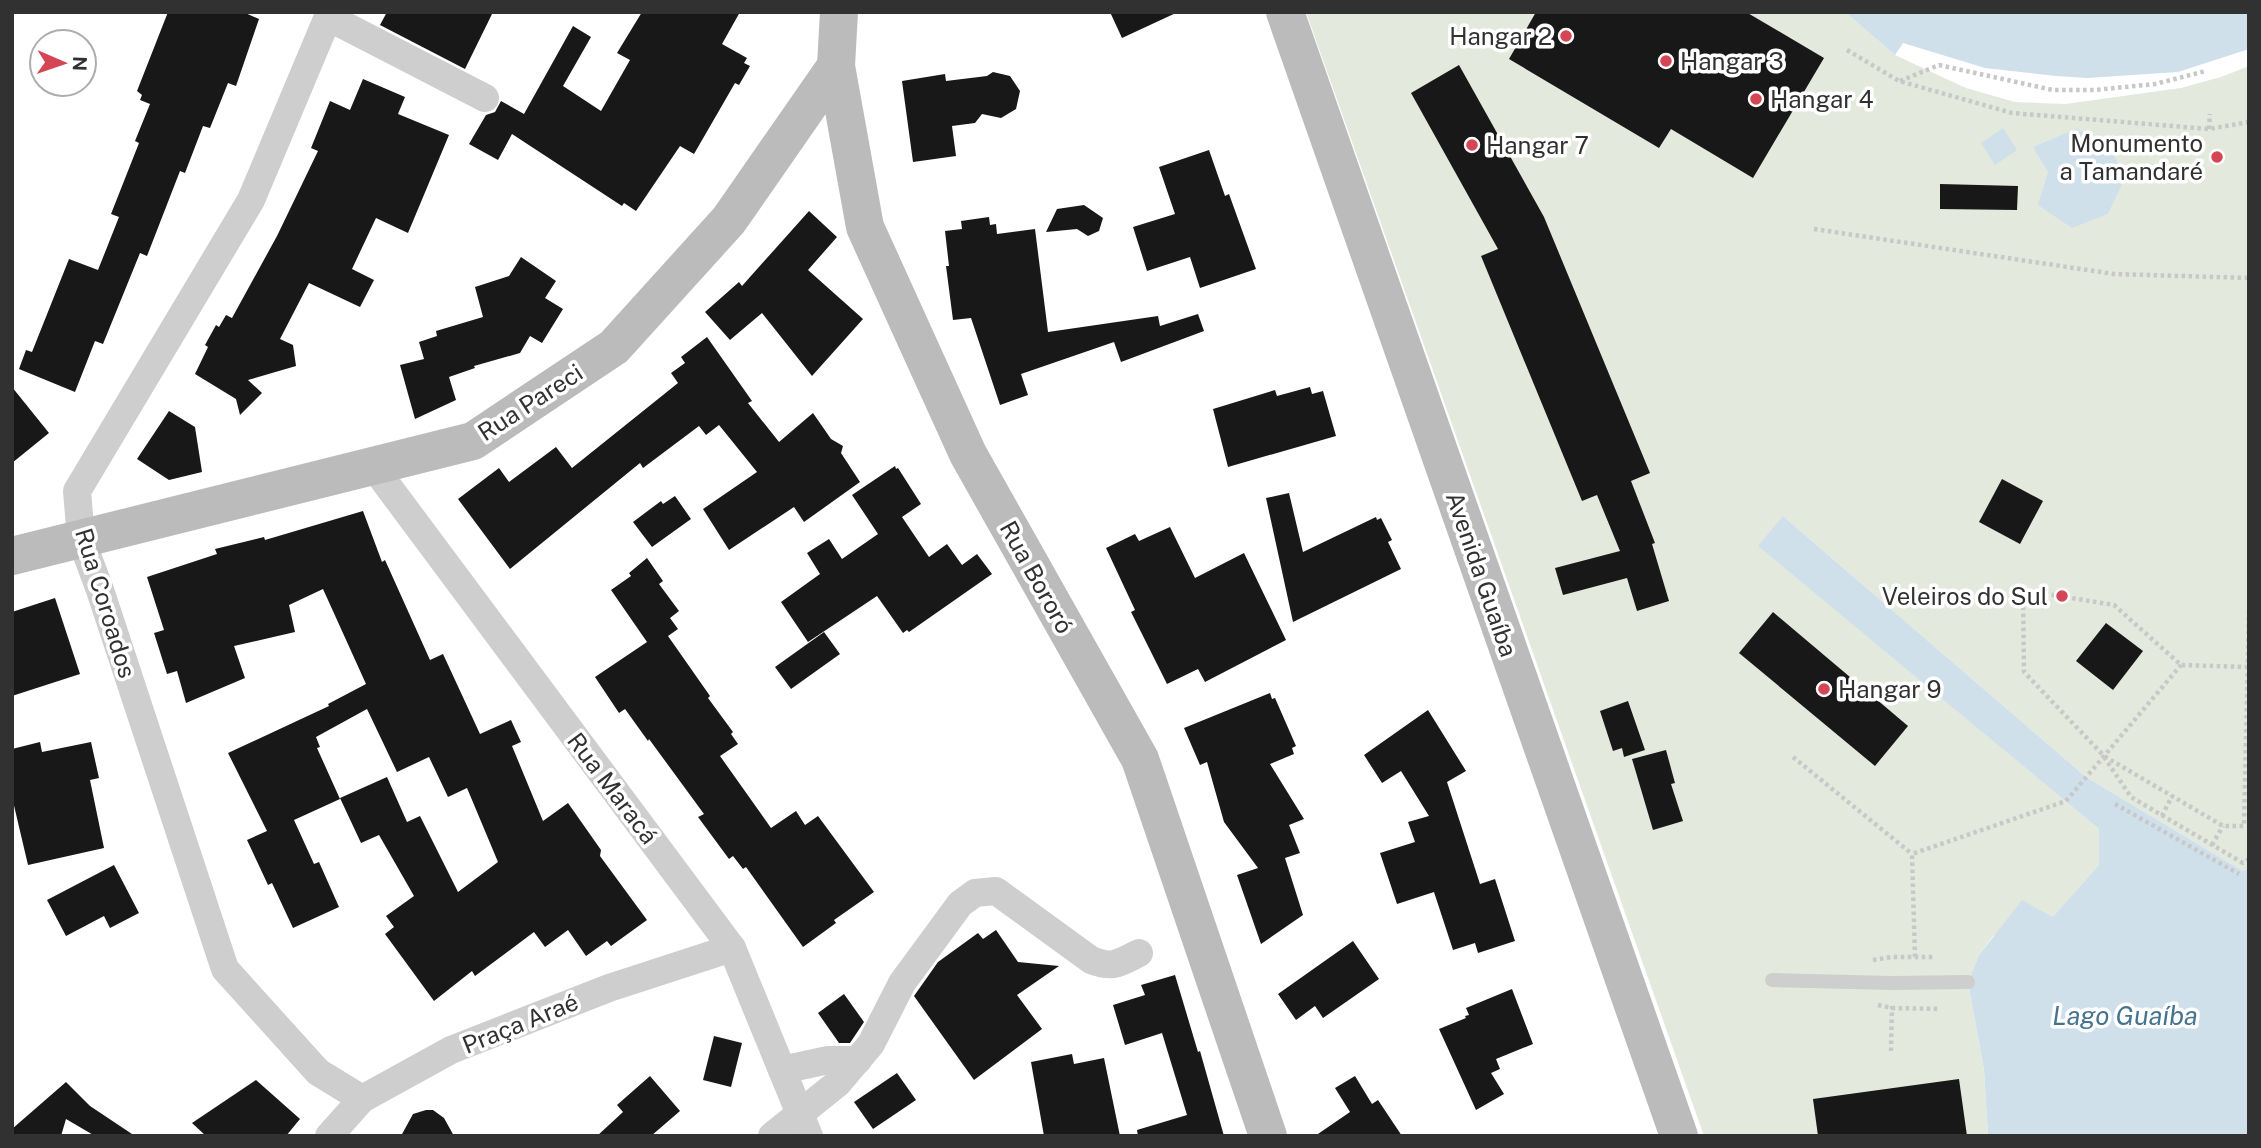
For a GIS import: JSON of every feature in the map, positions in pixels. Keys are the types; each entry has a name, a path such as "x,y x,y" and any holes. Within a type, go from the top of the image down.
{"street":[{"name":"Rua Bororó","path":"839,12 836,66 865,227 968,454 1140,759 1268,1136"},
{"name":"Avenida Guaíba","path":"1285,12 1679,1136"},
{"path":"329,15 485,98"},
{"name":"Rua Coroados","path":"329,15 251,200 76,491 81,539 105,603 225,969 318,1072 362,1099"},
{"name":"Rua Pareci","path":"12,555 473,440 614,347 729,220 836,66"},
{"name":"Rua Maracá","path":"373,466 732,948 804,1125"},
{"path":"772,1136 804,1125 871,1044 902,983 960,904 975,893 996,891 1091,960 1114,965 1139,953"},
{"name":"Praça Araé","path":"329,1136 362,1099 451,1050 609,988 732,948"},
{"path":"782,1070 828,1060 858,1060"}],"lane":[{"path":"1772,980 1968,982"}],"path":[{"path":"1847,50 1899,82 2012,113 2208,129 2249,122"},
{"path":"1899,82 1939,65 2053,90 2095,90 2155,84 2206,71"},
{"path":"2208,129 2210,114"},
{"path":"1814,229 2115,274 2249,278"},
{"path":"2248,667 2181,665 2114,605 2024,590 2024,672 2104,756 2131,797 2243,863 2249,859"},
{"path":"2104,756 2223,826 2244,826 2249,610"},
{"path":"1912,854 2066,801 2181,665"},
{"path":"1793,757 1912,854 1915,957 1934,957"},
{"path":"2162,816 2172,796"},
{"path":"2115,804 2239,874"},
{"path":"2212,845 2223,826"},
{"path":"2183,842 2189,832"},
{"path":"1891,1051 1892,1008"},
{"path":"1915,1009 1940,1009"}],"shaded area":[{"name":"Veleiros do Sul","path":"1306,12 1845,12 1895,55 1966,88 2015,102 2066,104 2221,77 2249,66 2249,867 2243,871 2086,777 1783,516 1759,546 2099,829 2099,865 2053,918 1993,936 1979,955 1968,982 1984,1070 1988,1136 1704,1136"}],"water":[{"path":"1845,12 2249,12 2249,66 2181,88 2066,104 2015,102 1966,88 1895,55"},
{"path":"2003,128 2017,150 1995,165 1981,143"},
{"path":"2076,129 2110,145 2124,180 2108,214 2072,228 2038,205 2048,172 2033,147"},
{"name":"Lago Guaíba","path":"1783,516 2086,777 2243,871 2249,867 2249,1136 1988,1136 1984,1070 1968,982 1979,955 2022,900 2053,917 2099,865 2099,829 1758,546"}],"pier":[{"path":"1903,43 1985,68 2056,76 2087,78 2178,72 2249,49 2249,66 2181,88 2066,104 2015,102 1966,88 1895,55"}],"building":[{"path":"168,12 243,12 259,19 236,86 228,83 210,128 203,126 185,173 180,171 147,256 140,253 103,344 95,341 75,392 19,369 26,350 32,352 69,259 98,270 119,217 111,214 139,143 135,141 150,104 140,100 142,95 137,91"},
{"path":"387,12 493,12 465,69 380,25"},
{"path":"642,12 740,12 722,44 747,58 744,63 750,66 739,85 735,83 694,154 680,146 636,211 624,203 622,206 512,134 498,160 469,144 486,115 495,112 501,101 524,114 573,26 591,37 563,86 601,111 630,60 617,53"},
{"path":"1110,12 1178,12 1122,38"},
{"path":"1536,12 1746,12 1824,58 1753,178 1671,129 1659,148 1509,59"},
{"path":"1459,65 1544,217 1650,473 1631,481 1655,543 1652,544 1669,601 1637,611 1627,578 1563,595 1555,568 1620,551 1597,495 1582,501 1481,256 1498,249 1411,93"},
{"path":"993,72 1010,76 1020,91 1016,109 1001,118 982,114 975,123 952,126 956,156 913,162 902,81 945,74 946,81 987,76"},
{"path":"363,79 405,97 398,114 449,135 408,233 376,218 352,269 374,280 360,307 309,283 280,339 293,345 296,366 248,380 262,393 240,415 236,399 195,374 208,347 205,345 216,325 219,327 226,315 232,318 277,236 318,151 311,148 330,101 350,110"},
{"path":"1209,150 1225,196 1229,194 1256,269 1200,288 1190,257 1147,271 1133,227 1175,214 1159,167"},
{"path":"1940,184 2018,186 2017,210 1940,209"},
{"path":"1084,205 1103,218 1099,231 1088,236 1077,229 1046,232 1057,209"},
{"path":"809,211 837,237 808,270 863,319 812,376 762,313 730,340 705,312 739,282 742,286"},
{"path":"989,217 990,225 996,224 997,234 1035,229 1048,332 1158,316 1160,326 1198,314 1204,331 1121,362 1114,342 1021,374 1028,395 1000,405 971,318 953,320 946,266 949,266 945,231 962,229 961,221"},
{"path":"521,257 556,281 545,298 563,309 542,343 530,336 520,353 474,366 475,368 449,377 456,400 415,419 400,365 424,359 419,342 437,336 436,331 483,317 475,287 509,276"},
{"path":"707,337 752,401 748,403 779,442 813,413 831,439 843,446 841,453 860,482 804,522 794,507 729,550 703,509 757,472 719,425 706,435 699,426 643,468 640,463 510,569 458,499 499,468 509,482 556,447 572,468 678,383 671,373 685,363 681,357"},
{"path":"12,387 49,433 12,463"},
{"path":"1310,387 1312,394 1323,391 1336,436 1228,467 1213,409 1275,390 1277,396"},
{"path":"169,411 195,427 202,472 169,480 137,459"},
{"path":"895,466 921,504 902,517 929,557 947,544 962,565 977,554 992,574 909,632 907,630 903,633 877,596 808,642 781,602 820,574 807,553 829,539 842,559 878,534 852,495"},
{"path":"2002,479 2043,501 2020,544 1979,522"},
{"path":"1289,493 1303,552 1376,517 1377,520 1381,518 1392,540 1388,542 1401,569 1293,622 1266,498"},
{"path":"675,496 691,519 652,547 633,522 661,501 663,504"},
{"path":"363,511 382,562 385,560 430,660 443,654 480,734 511,720 521,742 512,746 543,821 568,803 601,850 600,856 647,920 611,946 607,941 586,956 568,930 545,947 534,932 475,976 472,971 434,1001 385,934 394,927 386,916 414,896 379,835 361,843 340,798 387,777 407,822 420,816 458,892 498,862 467,788 448,797 429,757 397,772 367,709 316,737 320,747 317,748 340,799 294,820 314,864 319,862 339,907 293,928 272,883 268,885 247,840 267,831 228,753 329,706 328,704 366,684 323,589 289,605 295,632 234,646 245,678 186,703 177,671 167,674 154,633 164,630 147,577 217,554 215,549 264,537 265,540"},
{"path":"1170,527 1195,578 1244,553 1286,640 1205,682 1198,669 1167,684 1131,612 1135,610 1106,548 1135,534 1139,541"},
{"path":"647,558 663,581 659,584 679,611 670,618 678,629 668,636 710,696 708,698 733,732 731,734 738,744 720,756 771,828 796,811 805,825 818,816 874,892 834,920 836,923 803,947 746,867 743,869 733,856 729,859 698,817 704,814 649,739 648,741 625,709 619,713 595,677 647,642 611,590 631,576 629,573"},
{"path":"55,598 80,674 12,696 12,612"},
{"name":"Hangar 9","path":"1773,612 1908,726 1875,766 1739,653"},
{"path":"2106,623 2143,651 2113,690 2076,661"},
{"path":"824,632 840,654 791,689 775,667"},
{"path":"1270,693 1272,699 1275,698 1296,746 1292,748 1294,754 1270,764 1304,819 1289,825 1300,853 1285,858 1303,915 1261,944 1237,875 1258,868 1224,822 1207,762 1200,765 1184,728"},
{"path":"1628,701 1645,750 1624,757 1622,748 1613,751 1600,711"},
{"path":"1428,710 1466,771 1447,782 1480,884 1495,879 1515,941 1478,953 1475,943 1453,950 1434,892 1397,904 1380,853 1415,842 1408,822 1429,816 1401,771 1382,783 1364,755"},
{"path":"40,742 42,752 91,742 99,778 90,780 104,848 28,865 12,797 12,749"},
{"path":"1666,750 1675,783 1671,784 1683,821 1653,830 1632,759"},
{"path":"114,865 139,913 110,928 104,916 66,936 47,900"},
{"path":"996,930 1018,962 1059,966 1017,995 1042,1029 974,1080 914,996 938,962 978,933 983,939"},
{"path":"1353,941 1379,979 1323,1018 1315,1006 1296,1020 1278,994"},
{"path":"1175,975 1224,1136 1138,1136 1137,1130 1187,1115 1162,1033 1125,1045 1113,1005 1145,995 1141,985"},
{"path":"1512,989 1533,1044 1496,1059 1500,1069 1491,1073 1504,1094 1476,1110 1439,1029 1466,1018 1465,1016 1469,1015 1466,1008"},
{"path":"844,994 864,1022 850,1043 839,1043 818,1013"},
{"path":"714,1036 742,1043 731,1087 703,1080"},
{"path":"1072,1054 1074,1064 1104,1058 1120,1136 1044,1136 1031,1062"},
{"path":"897,1073 916,1100 873,1129 854,1102"},
{"path":"650,1076 680,1111 651,1136 597,1136 623,1112 617,1105"},
{"path":"1355,1076 1372,1104 1378,1100 1402,1136 1315,1136 1350,1112 1335,1088"},
{"path":"1959,1079 1967,1136 1818,1136 1813,1099"},
{"path":"256,1080 300,1119 286,1136 206,1136 192,1123"},
{"path":"66,1082 90,1106 135,1136 95,1136 66,1119 61,1136 12,1136 12,1129"},
{"path":"433,1110 444,1118 454,1136 401,1136 413,1114"}],"place":[{"name":"Hangar 2","path":"1566,36"},
{"name":"Hangar 3","path":"1666,61"},
{"name":"Hangar 4","path":"1756,99"},
{"name":"Hangar 7","path":"1472,145"},
{"name":"Monumento a Tamandaré","path":"2217,157"},
{"name":"Veleiros do Sul","path":"2062,596"},
{"name":"Hangar 9","path":"1824,689"}]}
